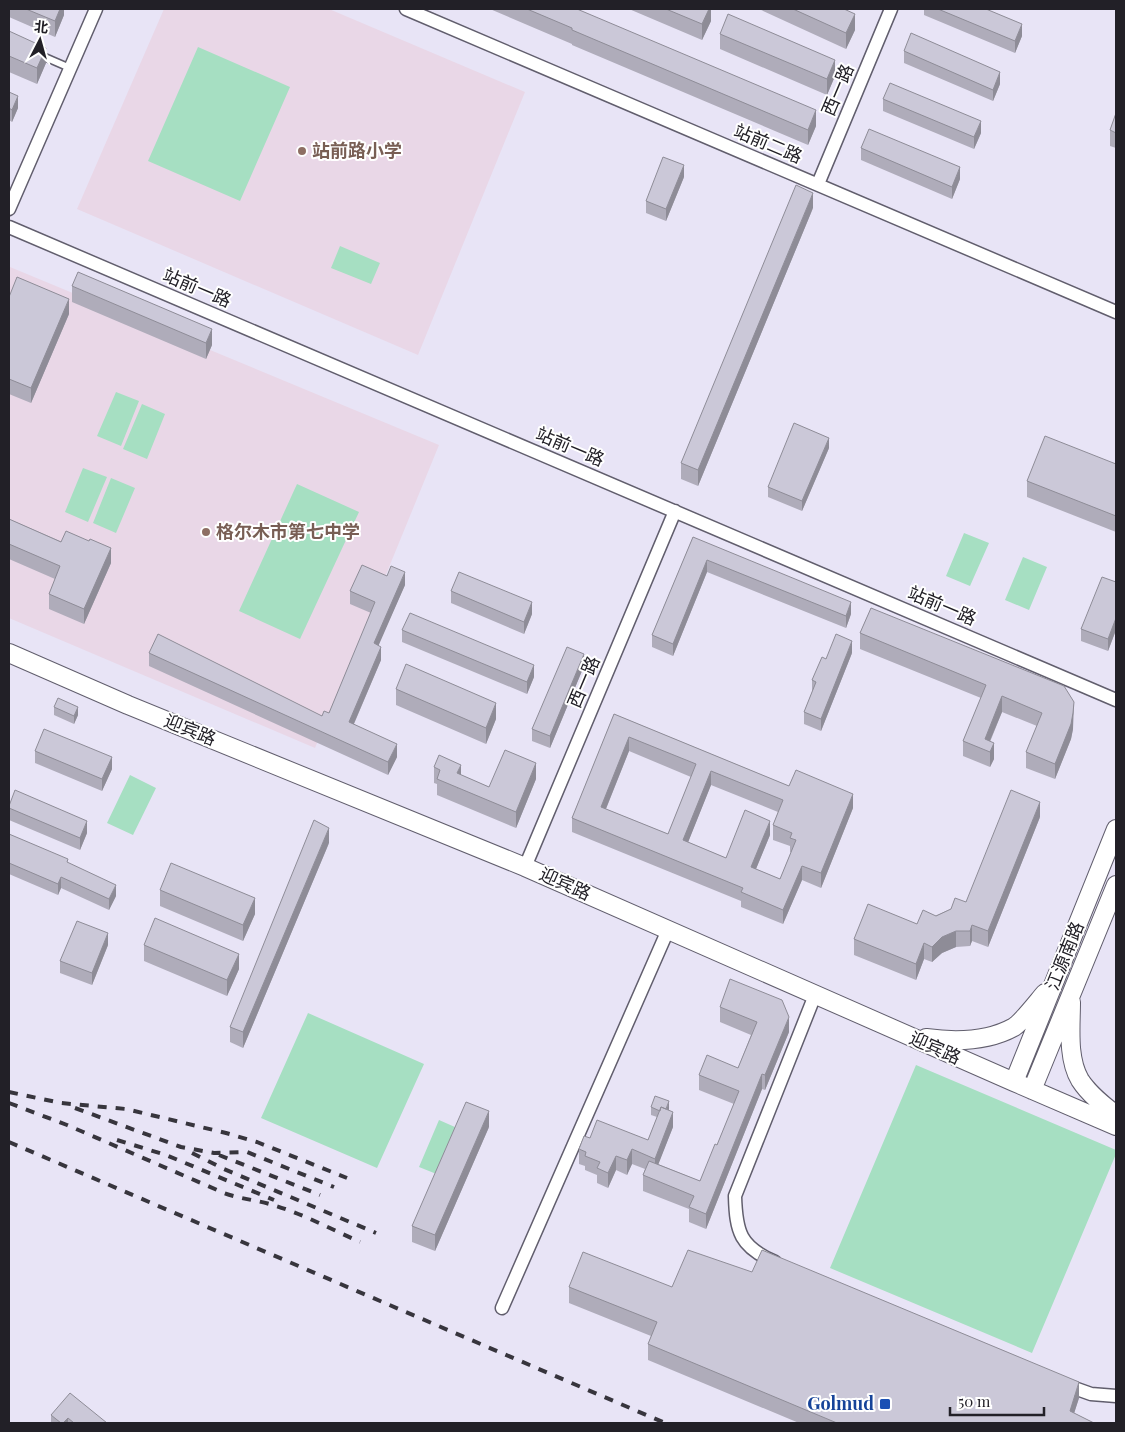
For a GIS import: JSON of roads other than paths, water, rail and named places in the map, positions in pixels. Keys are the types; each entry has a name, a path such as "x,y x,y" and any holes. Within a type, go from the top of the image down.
{"main road":[{"name":"迎宾路","path":"9,653 128,705 525,867 1116,1126"},
{"name":"江源南路","path":"1014,1082 1116,828"},
{"name":"江源南路","path":"1032,1090 1116,885"},
{"path":"907,1036 947,1041 987,1038 1015,1027 1054,983"},
{"path":"1071,995 1073,1061 1080,1079 1095,1098 1116,1115"}],"street":[{"path":"9,210 96,9"},
{"name":"站前二路","path":"406,9 1116,312"},
{"name":"西一路","path":"818,184 891,9"},
{"name":"站前一路","path":"9,227 1116,700"},
{"name":"西一路","path":"525,867 675,511"},
{"path":"502,1308 668,930"},
{"path":"786,1267 760,1255 740,1236 736,1219 735,1196 815,995"},
{"path":"1055,1380 1091,1394 1116,1396"}],"lane":[{"path":"35,53 70,68"}],"railway":[{"path":"9,1092 61,1103 126,1109 226,1133 257,1142 347,1178"},
{"path":"9,1103 67,1125 224,1193 284,1209 360,1242"},
{"path":"75,1108 181,1147 214,1153 247,1152 334,1187"},
{"path":"117,1140 166,1155 274,1200"},
{"path":"9,1142 665,1423"},
{"path":"192,1153 224,1169 376,1233"},
{"path":"219,1155 320,1195"}],"place":[{"name":"站前路小学","path":"302,151"},
{"name":"格尔木市第七中学","path":"206,532"},
{"name":"Golmud","path":"885,1404"}]}
